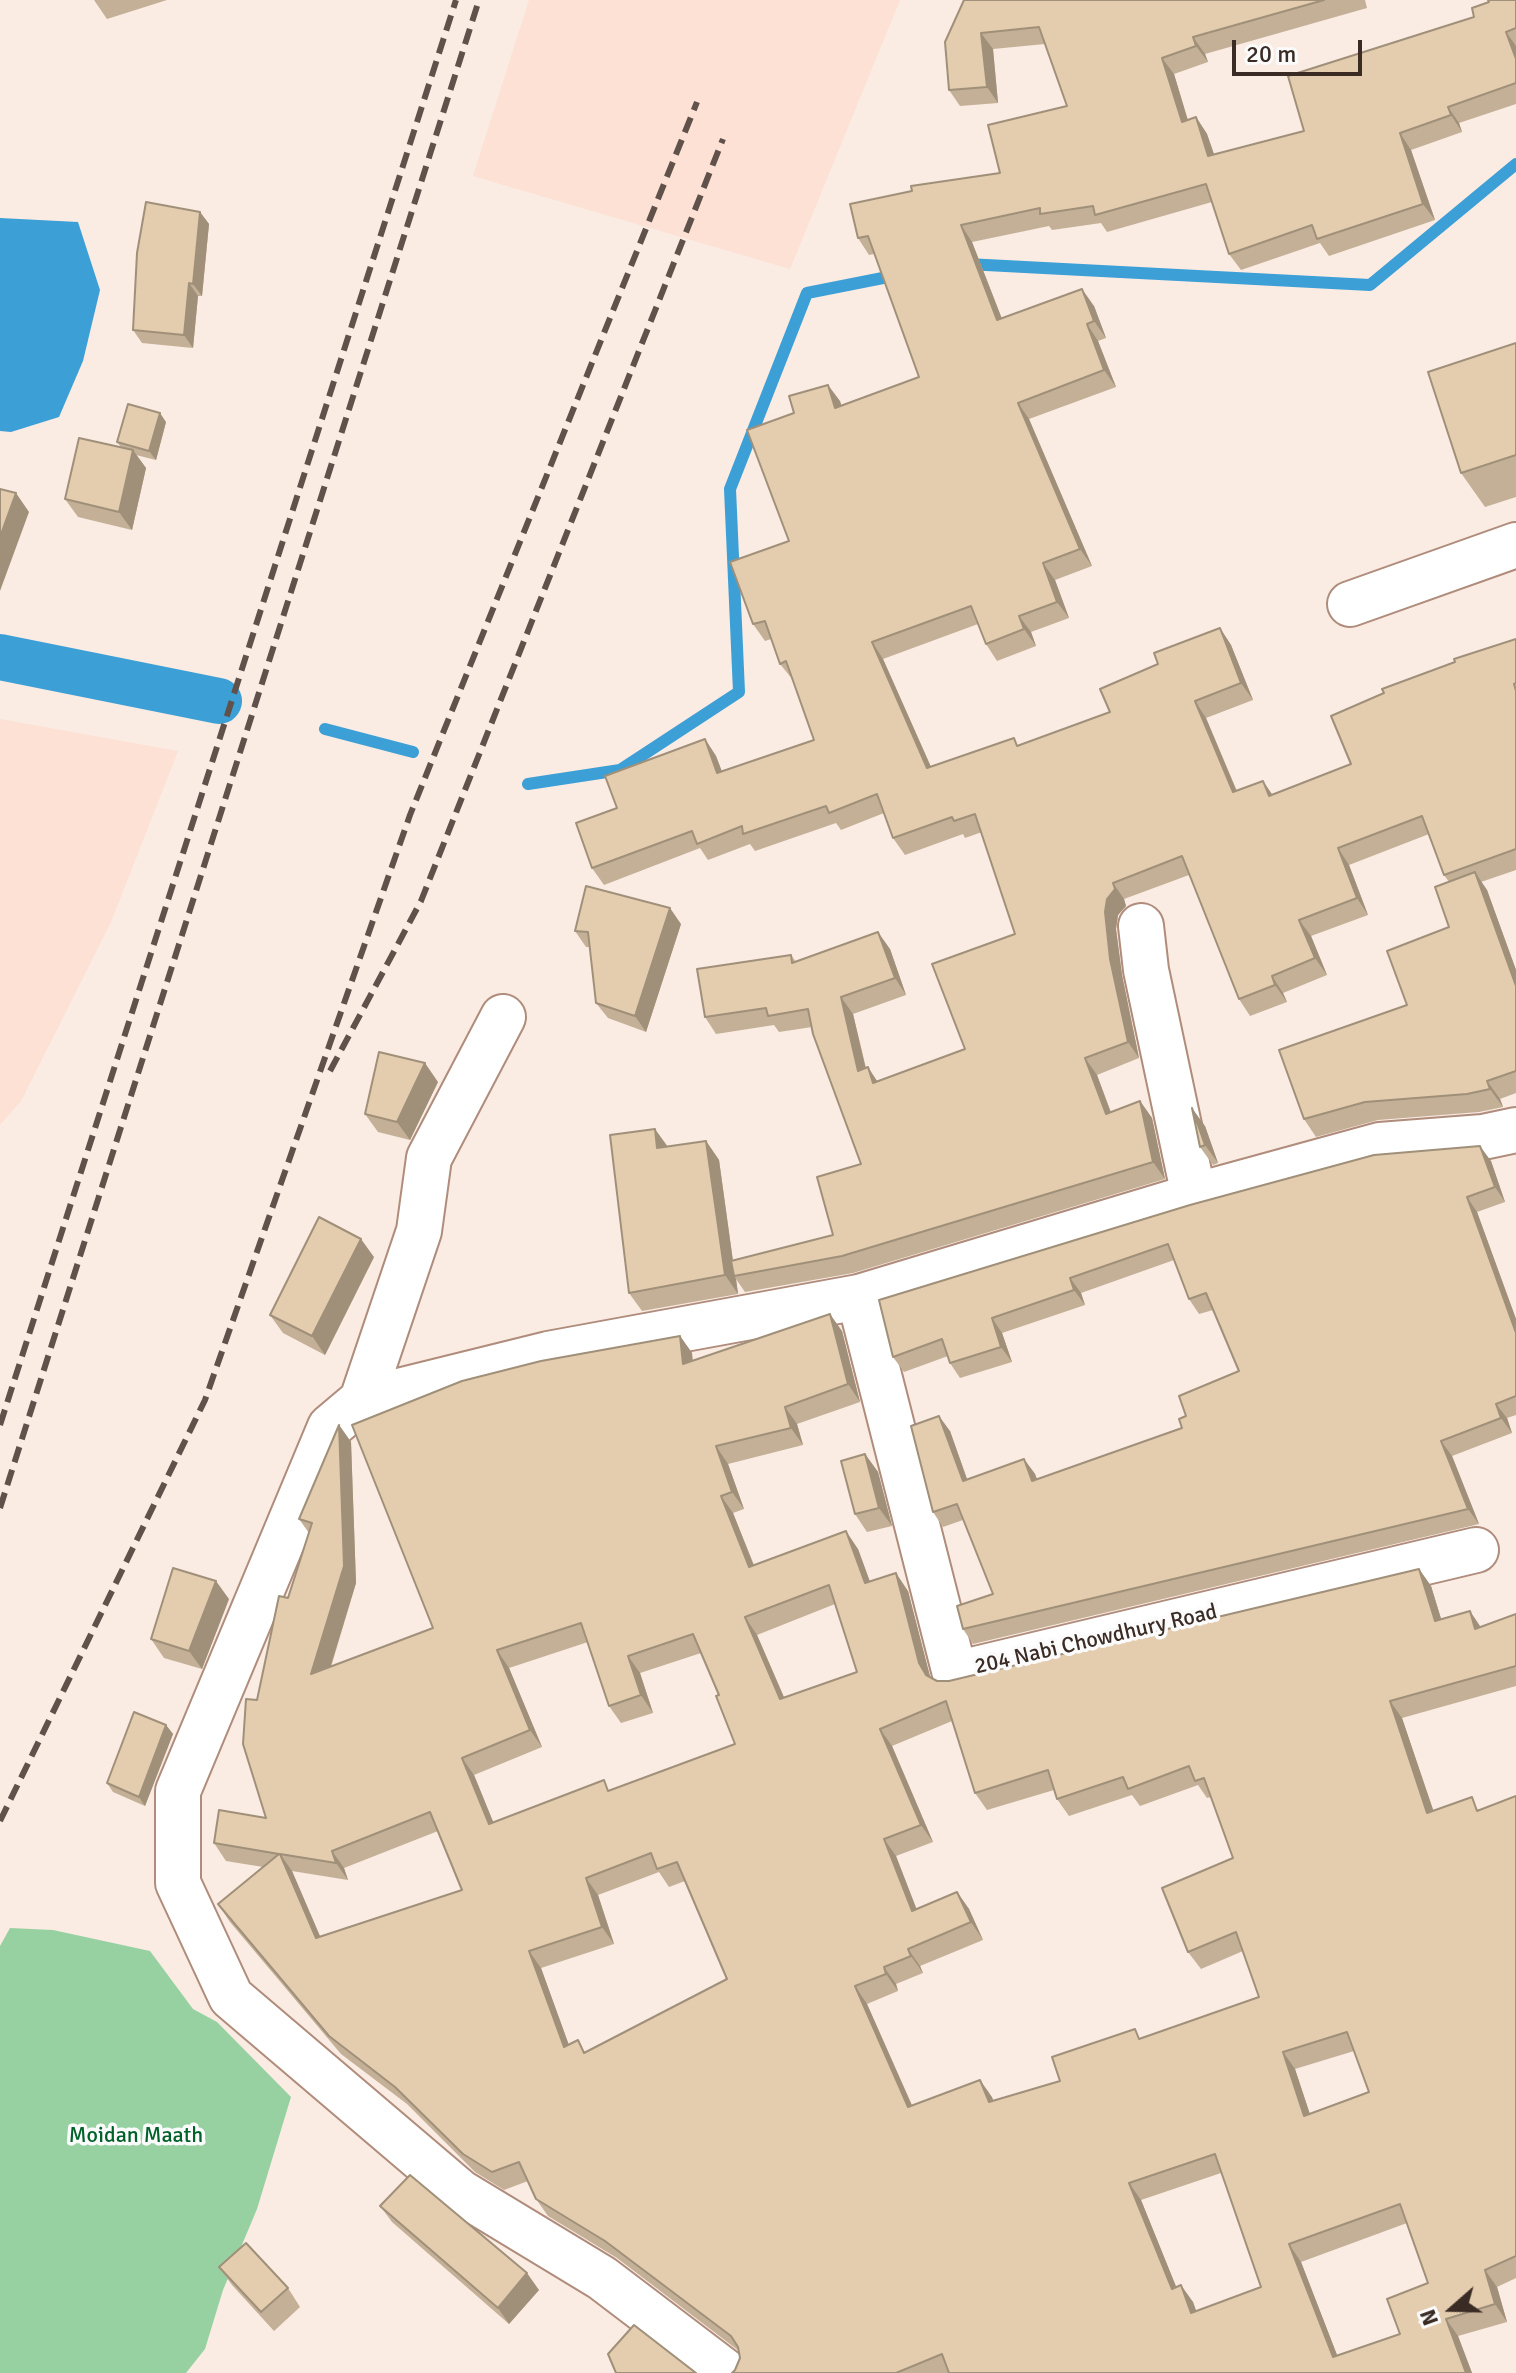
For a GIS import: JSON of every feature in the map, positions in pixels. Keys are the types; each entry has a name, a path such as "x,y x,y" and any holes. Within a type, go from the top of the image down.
{"street":[{"path":"1350,604 1516,545"},
{"path":"1141,926 1146,970 1194,1196"},
{"path":"362,1400 419,1231 429,1158 503,1017"},
{"path":"727,2373 602,2278 460,2192 231,1997 178,1883 178,1791 330,1427 362,1400 548,1354 859,1297 1194,1196 1380,1145 1483,1137 1516,1130"},
{"name":"204 Nabi Chowdhury Road","path":"859,1297 955,1674 1476,1550"}],"shaded area":[{"path":"529,0 900,0 790,269 473,176"},
{"path":"0,719 178,751 111,922 21,1101 0,1125"}],"green space":[{"name":"Moidan Maath","path":"10,1928 53,1930 150,1951 193,2009 217,2022 291,2097 257,2209 223,2290 205,2349 186,2373 0,2373 0,1946"}],"water":[{"path":"0,218 78,222 100,290 83,361 59,417 11,432 0,431"}],"building":[{"path":"964,0 1324,0 1193,37 1196,46 1162,58 1182,122 1196,117 1208,156 1304,131 1288,76 1474,17 1472,8 1488,0 1516,0 1516,28 1506,32 1516,59 1516,83 1448,107 1451,115 1400,133 1423,204 1317,239 1312,225 1229,254 1206,184 1095,215 1093,206 1040,214 1040,208 961,225 997,320 1082,289 1094,321 1087,324 1104,370 1018,403 1080,549 1043,563 1057,602 1019,616 1024,629 986,644 971,606 872,642 927,768 1014,738 1017,746 1110,712 1100,689 1158,664 1154,653 1220,628 1241,683 1195,701 1233,792 1263,781 1269,796 1351,764 1331,716 1384,693 1382,689 1455,662 1454,659 1516,639 1516,849 1444,875 1422,816 1338,848 1357,898 1299,920 1315,958 1272,976 1275,985 1239,999 1182,856 1113,883 1115,889 1107,899 1105,912 1110,959 1128,1042 1085,1058 1106,1114 1140,1101 1153,1162 842,1256 734,1276 731,1261 833,1235 817,1177 861,1164 813,1034 808,1009 768,1016 766,1008 705,1017 697,969 791,955 792,963 878,932 895,978 841,997 858,1071 868,1067 873,1083 965,1049 932,964 1015,934 975,814 954,821 952,817 893,838 877,794 829,813 826,806 743,834 742,826 697,844 692,831 592,868 576,823 617,808 605,776 705,739 717,773 814,740 786,661 780,664 765,621 753,624 730,562 789,541 747,430 794,413 789,396 828,385 835,408 919,377 868,236 858,238 850,204 912,191 911,186 1000,173 988,125 1067,106 1039,27 981,33 987,87 949,90 945,42"},
{"path":"146,202 200,212 184,335 133,330 137,253"},
{"path":"1516,343 1516,455 1461,473 1428,372"},
{"path":"128,404 160,413 149,451 117,442"},
{"path":"79,438 133,450 119,512 65,499"},
{"path":"0,489 16,493 0,537"},
{"path":"1475,872 1516,986 1516,1071 1487,1081 1490,1089 1467,1094 1365,1102 1304,1119 1279,1050 1407,1005 1387,951 1449,927 1435,887"},
{"path":"586,886 670,908 635,1016 596,1003 588,932 575,931"},
{"path":"379,1052 425,1063 397,1122 365,1114"},
{"path":"1192,1108 1205,1145 1200,1147"},
{"path":"655,1129 657,1148 706,1141 725,1275 629,1293 610,1135"},
{"path":"1480,1146 1495,1187 1467,1197 1516,1333 1516,1396 1496,1404 1501,1418 1441,1441 1468,1509 963,1629 957,1606 993,1594 957,1504 933,1512 911,1426 939,1416 963,1481 1024,1459 1032,1481 1182,1428 1179,1419 1186,1416 1179,1396 1239,1371 1206,1293 1189,1299 1168,1244 1070,1278 1074,1290 992,1318 1001,1347 950,1363 942,1339 893,1357 879,1300 1190,1205 1374,1155"},
{"path":"319,1217 361,1239 312,1336 270,1315"},
{"path":"830,1314 848,1384 785,1407 791,1428 716,1446 732,1492 721,1496 749,1567 846,1531 865,1583 896,1573 919,1663 926,1675 937,1681 949,1681 1419,1569 1435,1621 1470,1611 1475,1629 1516,1614 1516,1666 1390,1701 1427,1813 1472,1797 1477,1811 1516,1796 1516,2256 1485,2270 1495,2304 1446,2319 1466,2373 949,2373 942,2354 896,2373 732,2373 740,2358 731,2336 605,2241 536,2199 519,2162 492,2172 463,2154 395,2087 329,2036 218,1904 279,1854 214,1843 219,1810 266,1818 243,1744 246,1699 257,1700 279,1596 288,1598 312,1523 299,1519 339,1425 344,1566 311,1674 433,1628 352,1425 462,1381 541,1361 680,1336 683,1364","holes":["829,1585 857,1672 780,1699 745,1617","581,1623 609,1706 641,1695 628,1656 693,1634 719,1695 716,1696 735,1744 608,1791 604,1780 489,1824 462,1758 530,1730 497,1650","946,1701 975,1793 1048,1770 1057,1799 1123,1777 1128,1789 1189,1766 1195,1781 1204,1778 1233,1858 1162,1888 1188,1952 1236,1932 1259,1997 1139,2039 1135,2029 1052,2057 1060,2081 989,2102 980,2080 908,2107 855,1986 886,1974 884,1967 911,1956 908,1949 971,1922 957,1892 912,1911 884,1839 921,1825 880,1729","430,1812 462,1890 316,1938 280,1854 336,1863 332,1851","651,1853 657,1869 677,1862 727,1979 584,2053 578,2040 564,2047 529,1951 602,1927 586,1878","1347,2032 1369,2092 1304,2116 1283,2052","1215,2154 1261,2287 1191,2313 1181,2285 1172,2289 1129,2183","1400,2204 1428,2283 1387,2299 1400,2334 1333,2357 1289,2244"]},
{"path":"865,1454 879,1508 855,1514 841,1461"},
{"path":"173,1568 216,1581 189,1651 151,1639"},
{"path":"134,1712 166,1725 139,1797 107,1783"},
{"path":"410,2175 527,2273 498,2308 380,2206"},
{"path":"246,2243 288,2288 261,2312 219,2267"},
{"path":"634,2325 696,2373 616,2373 608,2354"}],"waterway":[{"path":"967,264 1370,285 1516,164"},
{"path":"528,784 620,770 739,692 730,489 807,293 898,275"},
{"path":"0,657 219,701"},
{"path":"325,729 413,752"}],"railway":[{"path":"0,1425 456,0"},
{"path":"0,1508 479,0"},
{"path":"0,1821 205,1400 410,815 697,102"},
{"path":"330,1071 421,901 723,139"}]}
